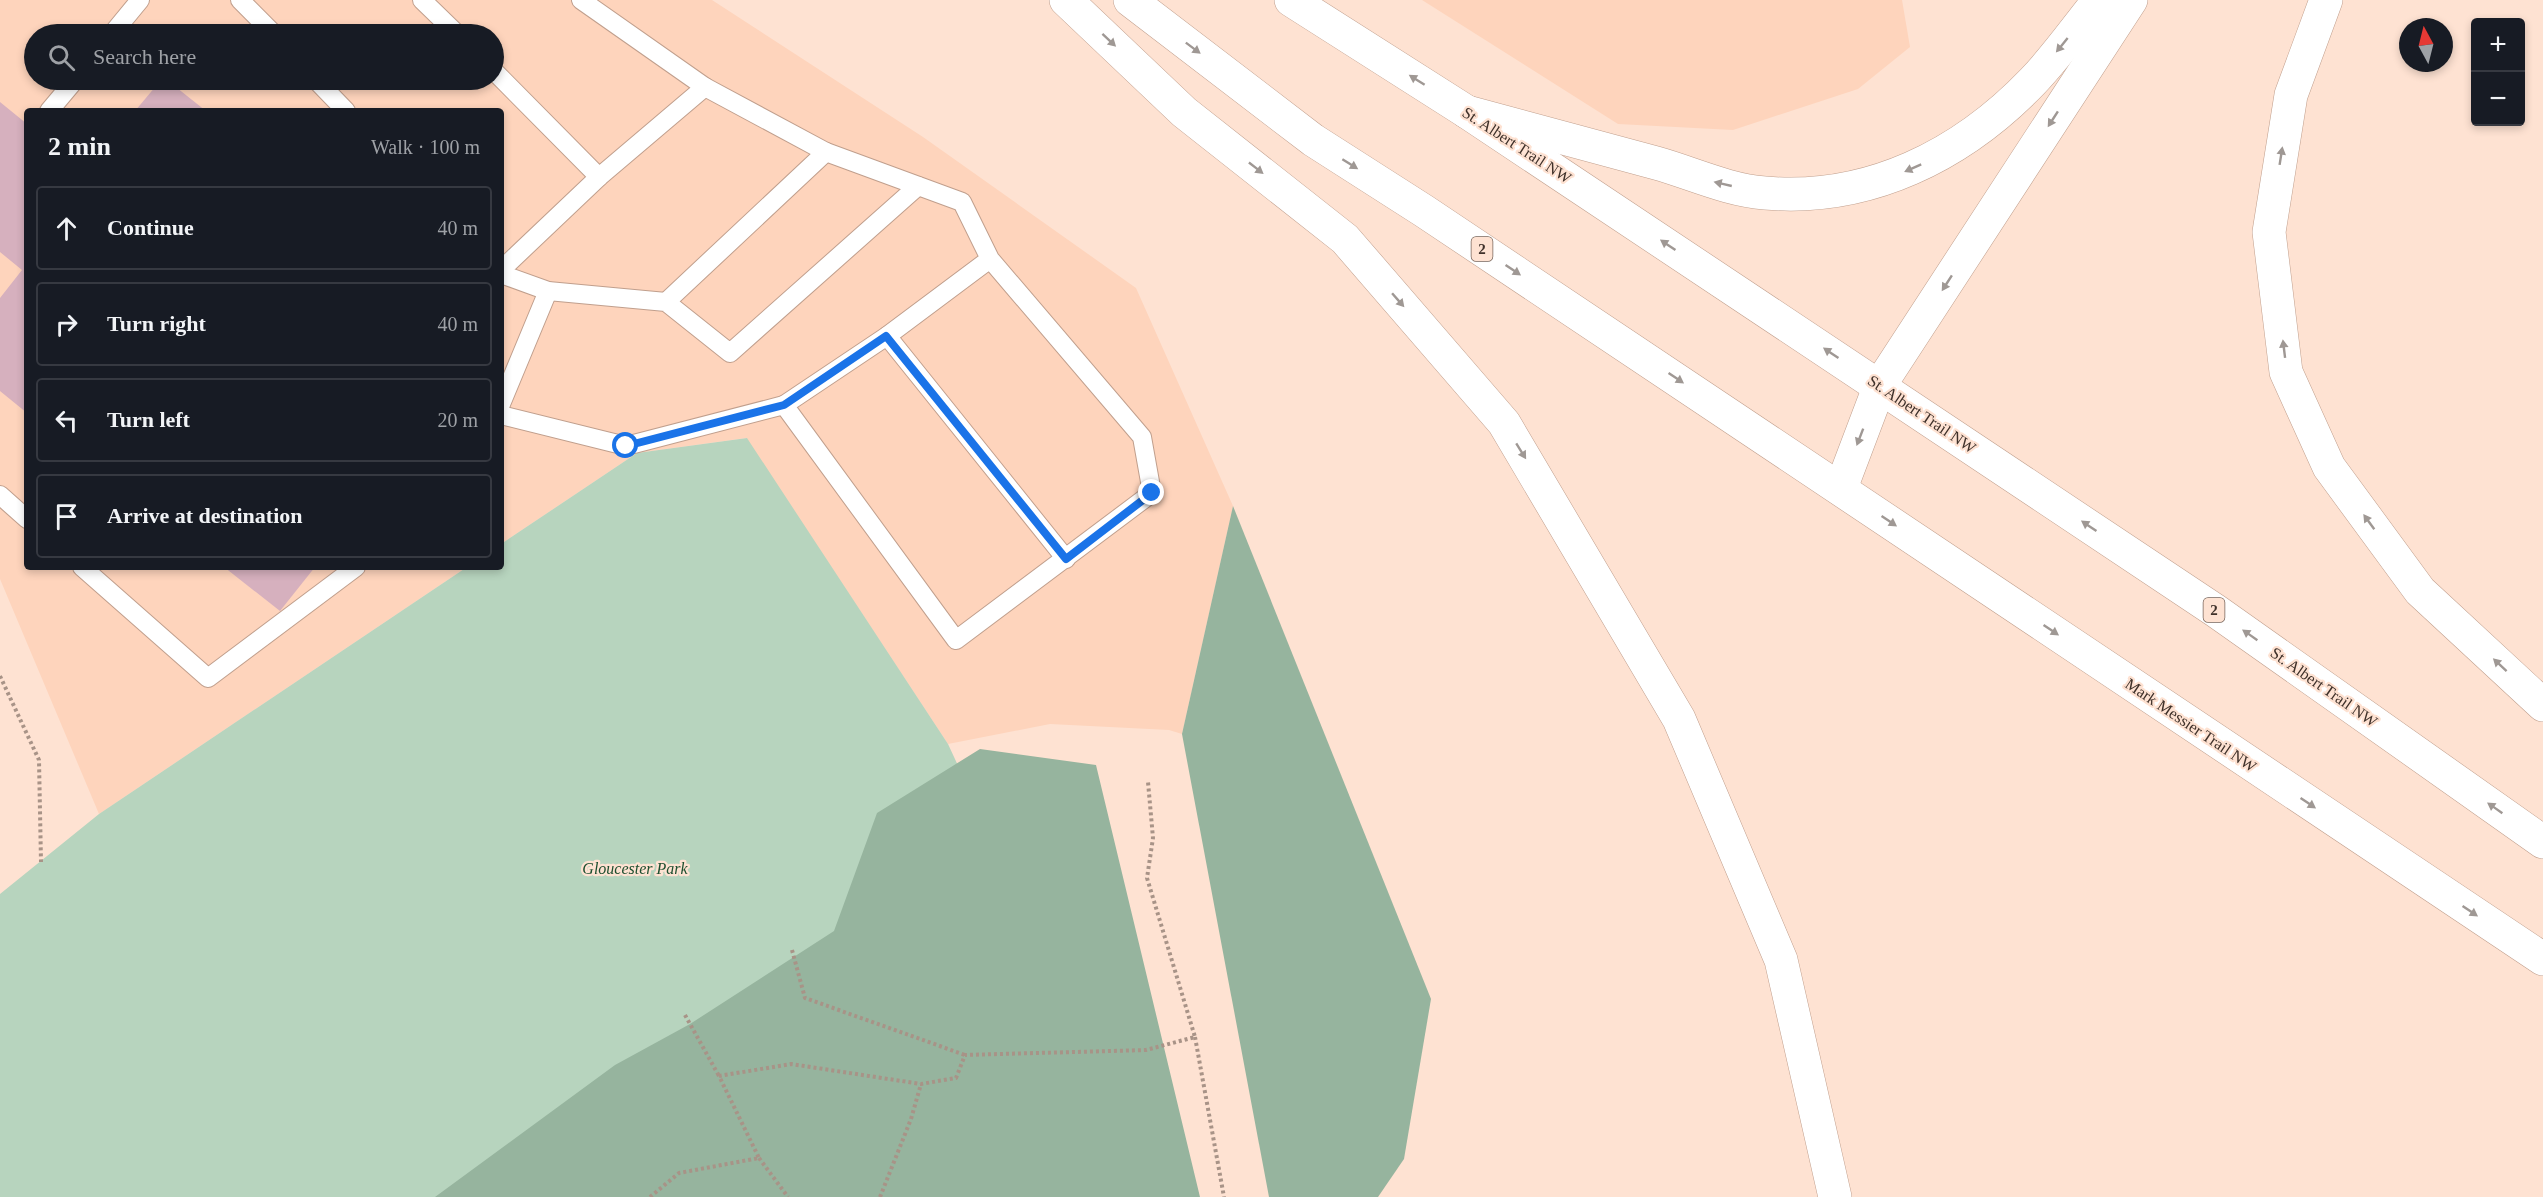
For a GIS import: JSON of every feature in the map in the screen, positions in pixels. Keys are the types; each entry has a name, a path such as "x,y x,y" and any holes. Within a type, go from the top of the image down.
{"main road":[{"path":"1066,0 1184,112 1345,239 1504,423 1560,514 1679,719 1781,960 1835,1197"},
{"name":"2","path":"1130,0 1313,140 1424,211 1840,488"},
{"name":"St. Albert Trail NW","path":"1291,0 1467,112 2216,611 2543,842"},
{"path":"1467,112 1678,169 1715,183 1764,193 1824,193 1872,184 1917,168 1966,138 2033,81 2099,0"},
{"path":"1840,488 1880,386 2131,0"},
{"path":"2326,0 2290,95 2269,232 2286,372 2330,467 2420,591 2543,705"},
{"name":"Mark Messier Trail NW","path":"1840,488 2543,959"}],"lane":[{"path":"120,24 140,0"},
{"path":"240,0 264,24"},
{"path":"422,0 447,24"},
{"path":"581,0 705,87 826,152 962,202 990,259 1142,437 1152,493 956,640 784,405"},
{"path":"504,81 600,177"},
{"path":"504,267 600,177 705,87"},
{"path":"52,108 67,90"},
{"path":"326,90 343,108"},
{"path":"666,302 826,152"},
{"path":"504,275 548,291 666,302 730,353 918,186"},
{"path":"504,416 626,446 784,405 886,336 990,259"},
{"path":"504,397 548,291"},
{"path":"886,336 1066,559"},
{"path":"0,495 24,516"},
{"path":"85,570 208,678 352,570"}],"path":[{"path":"0,676 39,760 41,862"},
{"path":"1148,782 1153,838 1147,878 1195,1038 1224,1197"},
{"path":"792,950 805,998 965,1055 1146,1050 1195,1038"},
{"path":"685,1015 719,1076 759,1158 788,1197"},
{"path":"719,1076 791,1064 921,1084 956,1078 965,1055"},
{"path":"880,1197 911,1119 921,1084"},
{"path":"650,1197 679,1173 759,1158"}],"shaded area":[{"path":"0,0 712,0 923,137 1136,288 1233,506 1182,734 1169,730 1050,724 948,744 746,438 637,453 504,542 504,108 24,108 24,570 463,570 99,814 0,579"},
{"path":"1422,0 1902,0 1910,47 1858,89 1733,130 1618,124"}],"green space":[{"name":"Gloucester Park","path":"747,438 948,744 1158,1197 0,1197 0,894 99,814 463,570 504,570 504,542 637,453"},
{"path":"1233,506 1431,999 1404,1159 1378,1197 1269,1197 1182,734"},
{"path":"980,749 1096,765 1200,1197 435,1197 615,1065 690,1024 834,931 877,813"}],"building":[{"path":"153,90 180,90 202,108 138,108"},
{"path":"0,102 24,122 24,411 0,391 0,298 22,270 0,252"},
{"path":"228,570 313,570 280,611"}],"route":[{"path":"626,446 784,405 886,336 1066,559 1152,493"}]}
